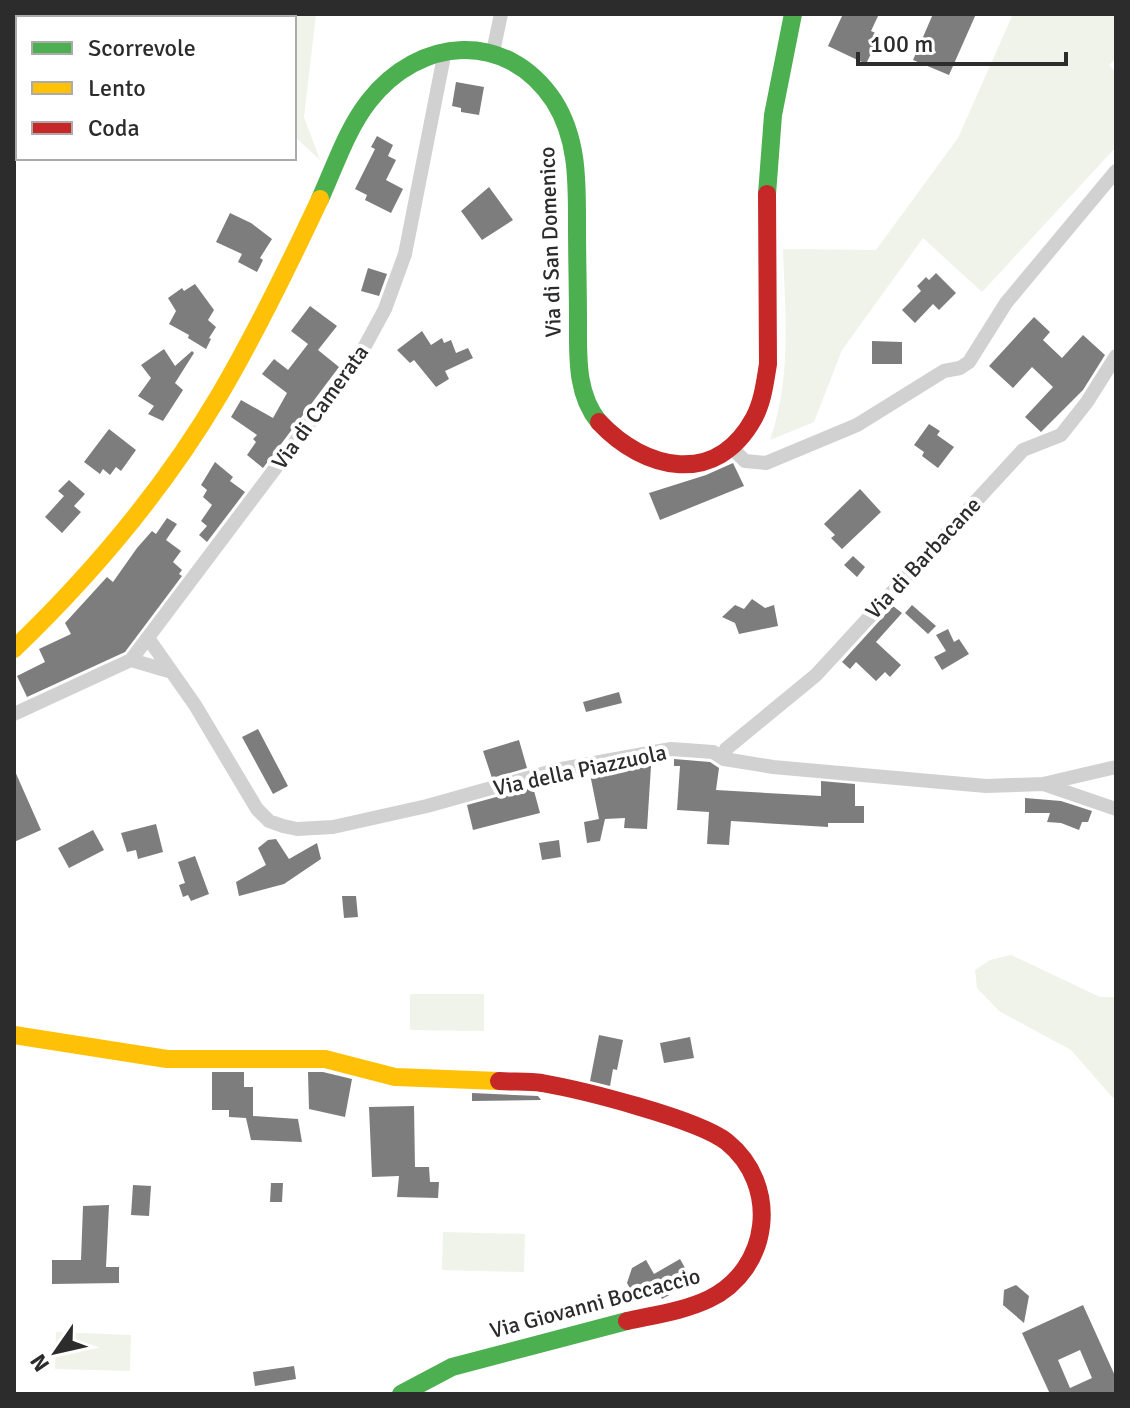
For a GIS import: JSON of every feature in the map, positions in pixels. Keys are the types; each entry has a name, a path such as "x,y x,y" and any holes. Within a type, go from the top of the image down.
{"main road":[{"name":"Via di San Domenico","path":"14,649 94,568 140,510 194,433 241,357 359,114 375,91 391,74 415,60 445,51 469,49 493,52 521,67 539,82 558,107 570,135 577,181 580,384 589,408 602,426 646,459 675,466 698,465 713,460 731,447 752,422 765,392 769,153 778,80 793,14"},
{"name":"Via Giovanni Boccaccio","path":"14,1035 167,1059 325,1059 395,1077 540,1083 677,1119 725,1140 744,1158 762,1195 763,1227 750,1263 730,1285 711,1298 688,1307 587,1330 452,1367 401,1394"}],"street":[{"path":"493,52 501,14"},
{"name":"Via di Camerata","path":"148,638 359,357 372,335 405,254 445,51"},
{"path":"731,447 745,461 766,463 857,425 944,371 960,368 969,362 1006,303 1116,171"},
{"name":"Via di Barbacane","path":"724,759 726,749 816,675 1023,450 1061,435 1087,402 1116,356"},
{"path":"14,714 131,660 148,638"},
{"name":"Via della Piazzuola","path":"148,638 257,809 269,821 297,829 333,827 414,809 556,770 671,749 713,752 724,759 773,767 971,784 1043,784 1116,809"},
{"path":"131,660 172,672"},
{"path":"1043,784 1116,767"}],"shaded area":[{"path":"160,14 316,14 304,117 320,160 296,138 296,16"},
{"path":"1013,14 1116,14 1116,58 1109,65 1116,73 1116,147 982,292 923,238 842,350 814,422 770,440 782,393 784,369 783,249 876,250 958,138"},
{"path":"1011,955 1100,997 1116,997 1116,1095 1113,1098 1071,1050 999,1011 977,988 975,970 990,960"},
{"path":"410,994 484,994 484,1031 410,1030"},
{"path":"443,1232 525,1234 524,1272 442,1270"},
{"path":"56,1332 131,1335 130,1371 55,1369"}],"building":[{"path":"843,14 879,14 871,31 880,35 866,64 828,46"},
{"path":"933,14 976,14 949,75 913,60"},
{"path":"456,82 484,87 479,115 461,112 461,108 452,106"},
{"path":"377,136 393,145 388,156 396,160 386,180 403,189 391,213 365,200 367,195 355,189 375,149 371,147"},
{"path":"489,187 513,220 482,240 461,211"},
{"path":"230,213 251,223 272,239 260,258 263,260 257,272 238,262 242,254 216,242"},
{"path":"368,268 387,274 379,296 361,291"},
{"path":"936,273 956,293 939,310 933,304 915,323 902,310 921,291 917,286"},
{"path":"195,284 214,310 208,320 216,327 206,349 169,324 176,311 168,298 182,288 184,291"},
{"path":"310,306 337,326 318,350 339,367 263,468 247,455 257,435 231,417 241,400 273,418 287,393 262,374 274,359 288,370 308,344 291,331"},
{"path":"1034,317 1050,332 1043,340 1062,358 1083,335 1105,355 1083,390 1041,432 1025,417 1053,387 1032,367 1013,388 989,366"},
{"path":"422,331 431,345 442,338 444,343 451,340 456,353 468,348 473,358 445,371 449,379 436,387 414,360 410,363 397,350"},
{"path":"872,341 902,342 902,364 872,364"},
{"path":"164,349 175,366 192,351 194,353 175,383 183,390 163,421 148,414 154,406 138,396 151,378 141,365"},
{"path":"929,424 940,431 937,435 954,447 938,468 922,456 924,452 914,445"},
{"path":"109,429 136,450 121,471 116,467 110,475 103,469 100,474 84,462"},
{"path":"215,462 233,477 230,481 245,492 207,542 199,535 207,526 201,521 212,505 203,497 207,490 201,485"},
{"path":"733,463 744,486 660,520 649,493"},
{"path":"69,480 85,494 74,506 81,512 62,533 45,517 64,496 58,491"},
{"path":"860,489 881,512 842,549 831,538 835,535 824,524"},
{"path":"167,518 177,524 166,540 181,551 173,562 182,570 179,574 182,576 125,652 27,697 17,676 45,662 39,649 71,634 65,623 107,577 113,582 137,548 152,531 156,534"},
{"path":"853,556 865,567 857,577 844,565"},
{"path":"752,599 765,608 774,605 778,626 739,634 735,623 722,617 735,605 744,609"},
{"path":"912,605 936,626 928,634 905,613"},
{"path":"893,606 902,613 876,642 901,665 890,677 885,672 876,681 856,662 850,669 842,662"},
{"path":"948,629 954,642 959,639 969,654 942,670 934,657 946,651 936,635"},
{"path":"619,692 622,703 586,712 583,702"},
{"path":"258,729 288,786 273,794 242,737"},
{"path":"519,740 527,768 492,778 483,751"},
{"path":"674,759 710,762 719,768 716,790 821,796 821,781 855,784 855,806 864,806 864,823 828,823 828,827 731,821 729,845 707,844 709,812 677,810 680,766 674,766"},
{"path":"639,765 651,766 647,829 624,828 625,818 605,819 600,841 587,843 584,822 599,819 590,774"},
{"path":"14,769 41,830 14,842"},
{"path":"533,787 540,813 473,830 467,805"},
{"path":"1025,798 1061,801 1092,811 1088,822 1082,822 1079,830 1061,823 1047,822 1050,813 1025,813"},
{"path":"156,824 163,852 138,859 136,850 127,852 121,833"},
{"path":"93,830 104,850 69,868 58,848"},
{"path":"276,839 289,859 317,843 321,859 284,884 239,896 236,882 266,865 258,848 268,840"},
{"path":"559,840 561,857 542,860 539,843"},
{"path":"195,856 209,894 191,901 188,895 183,897 179,885 185,883 178,862"},
{"path":"342,896 356,896 358,917 344,918"},
{"path":"599,1035 623,1040 610,1086 590,1081"},
{"path":"690,1037 694,1058 664,1063 660,1043"},
{"path":"212,1072 244,1072 244,1087 253,1087 253,1116 298,1119 302,1142 251,1140 246,1118 229,1117 229,1110 212,1110"},
{"path":"308,1072 352,1079 345,1117 309,1109"},
{"path":"472,1093 538,1096 541,1100 472,1101"},
{"path":"414,1106 415,1167 429,1167 430,1182 439,1182 438,1198 397,1197 399,1176 372,1177 369,1107"},
{"path":"271,1183 283,1183 282,1202 270,1202"},
{"path":"133,1185 151,1186 149,1216 131,1215"},
{"path":"109,1205 106,1267 119,1267 119,1283 52,1284 52,1260 81,1260 83,1206"},
{"path":"680,1259 693,1282 662,1299 655,1287 635,1298 627,1283 632,1268 646,1260 654,1274"},
{"path":"1016,1285 1029,1296 1024,1323 1003,1305 1004,1290"},
{"path":"1083,1305 1116,1378 1116,1394 1050,1394 1022,1333","holes":["1080,1350 1092,1378 1070,1388 1058,1360"]},
{"path":"294,1366 296,1379 255,1386 253,1372"}],"traffic: fast":[{"path":"767,194 773,115 793,14"},
{"path":"320,199 361,112 389,80 412,64 437,54 462,50 488,52 512,62 534,78 562,115 572,145 577,192 579,362 582,387 599,422"},
{"path":"401,1394 452,1367 627,1321"}],"traffic: slow":[{"path":"14,649 126,529 175,463 247,346 320,199"},
{"path":"14,1035 167,1059 325,1059 395,1077 499,1081"}],"traffic: jam":[{"path":"599,422 637,452 680,464 700,463 720,455 738,440 757,412 768,364 767,194"},
{"path":"499,1081 537,1082 560,1087 639,1106 691,1124 727,1142 744,1160 755,1180 761,1203 761,1225 756,1247 745,1268 730,1285 709,1299 689,1307 627,1321"}]}
